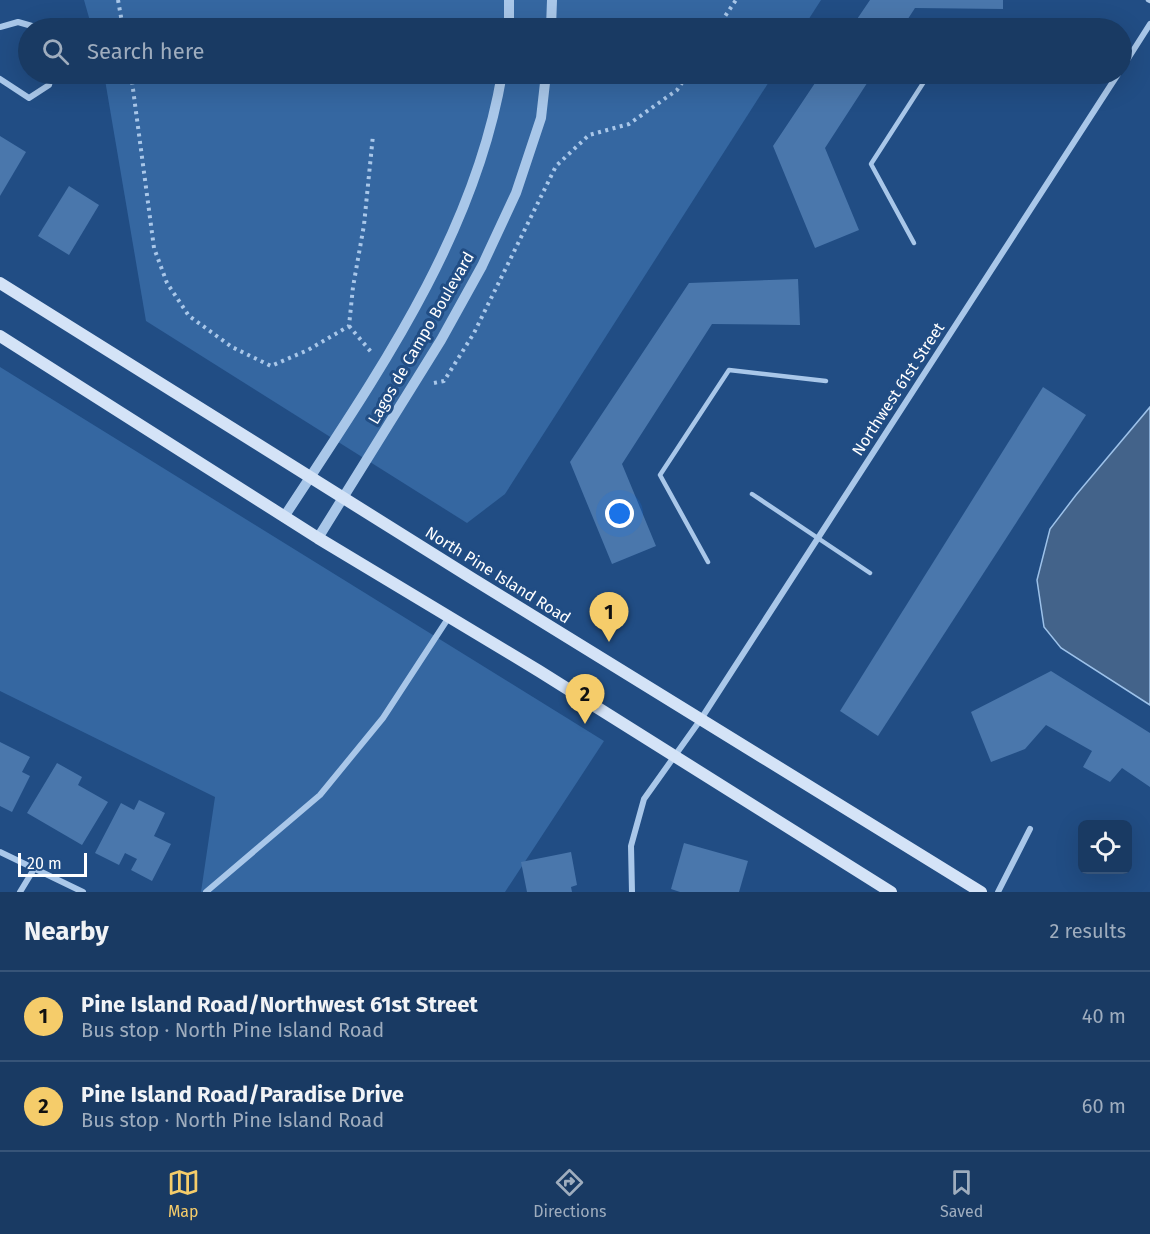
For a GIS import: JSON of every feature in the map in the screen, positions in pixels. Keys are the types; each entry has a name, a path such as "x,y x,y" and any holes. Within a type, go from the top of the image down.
{"main road":[{"name":"North Pine Island Road","path":"0,283 981,892"},
{"path":"0,336 284,517 674,755 891,892"}],"street":[{"path":"509,0 509,18"},
{"path":"551,18 552,0"},
{"path":"0,27 18,22"},
{"path":"1132,52 1150,24"},
{"path":"0,80 29,98 49,84"},
{"name":"Lagos de Campo Boulevard","path":"284,517 408,323 445,249 475,180 496,109 500,84"},
{"name":"Lagos de Campo Boulevard","path":"318,538 441,340 482,266 516,193 541,118 545,84"},
{"name":"Northwest 61st Street","path":"632,892 631,846 644,799 700,719 1112,84"},
{"path":"206,892 320,795 383,718 449,617"},
{"path":"998,892 1030,829"},
{"path":"0,852 83,892"},
{"path":"20,892 34,868"}],"lane":[{"path":"914,243 871,164 923,84"},
{"path":"708,562 660,475 666,465 729,370 826,381"},
{"path":"752,494 870,573"}],"path":[{"path":"118,0 121,18"},
{"path":"724,18 736,0"},
{"path":"131,84 154,248 166,283 189,316 232,347 271,366 308,350 350,326 353,287 364,225 373,135"},
{"path":"556,166 589,135 629,124 677,90 681,84"}],"shaded area":[{"path":"84,0 821,0 809,18 89,18"},
{"path":"106,84 768,84 505,494 467,523 146,321"},
{"path":"0,367 604,741 505,892 201,892 215,797 0,691"},
{"path":"1150,407 1150,705 1061,648 1044,627 1037,580 1050,529"}],"building":[{"path":"870,0 1003,0 1003,9 915,8 908,18 858,18"},
{"path":"814,84 867,84 825,148 859,230 815,248 773,146"},
{"path":"0,136 26,152 0,196"},
{"path":"69,186 99,205 69,255 38,236"},
{"path":"798,279 800,325 712,324 622,464 656,546 612,564 570,462 689,283"},
{"path":"1043,387 1086,415 878,736 840,711"},
{"path":"1051,671 1150,733 1150,787 1122,768 1110,782 1083,767 1092,751 1046,725 1025,749 991,762 971,712"},
{"path":"0,742 30,757 22,772 30,776 12,812 0,806"},
{"path":"57,763 82,777 78,785 108,802 82,845 27,813"},
{"path":"139,800 165,813 154,836 171,844 152,881 131,870 137,859 125,853 119,865 95,853 121,803 134,810"},
{"path":"684,843 748,861 739,892 680,892 671,889"},
{"path":"571,852 577,885 571,887 572,892 527,892 521,862"}],"place":[{"name":"Pine Island Road/Northwest 61st Street","path":"609,642"},
{"name":"Pine Island Road/Paradise Drive","path":"585,724"}]}
